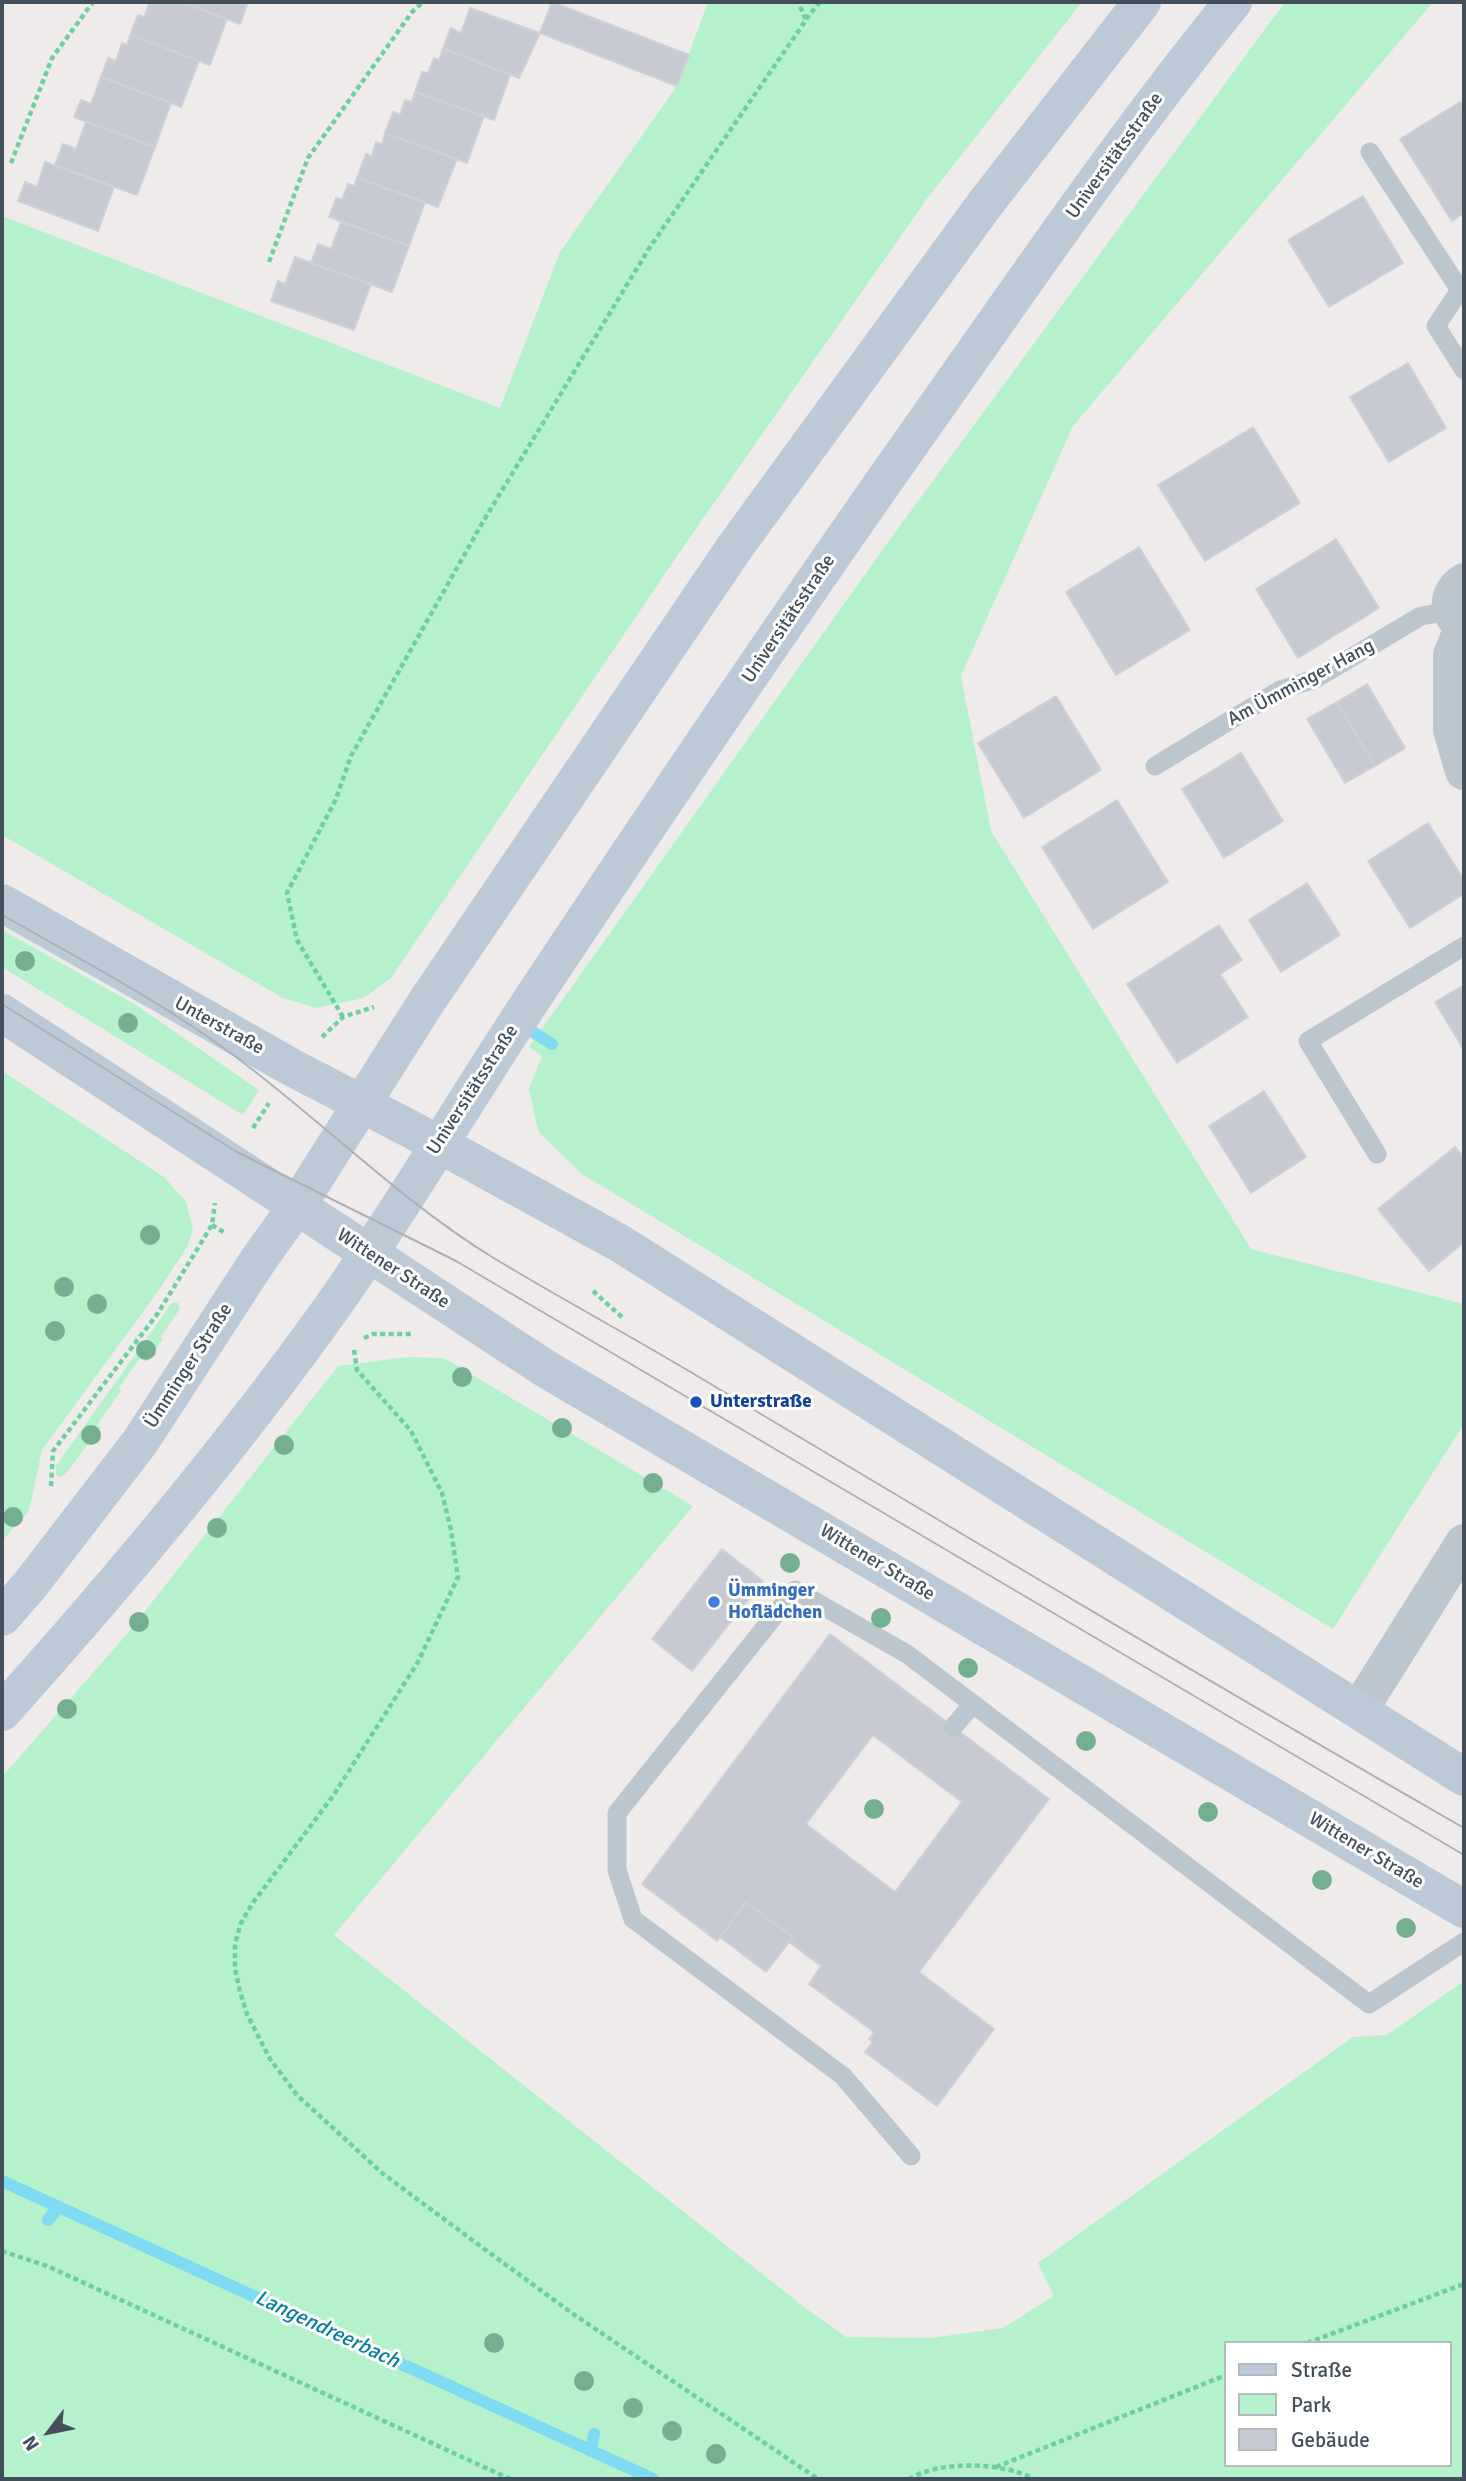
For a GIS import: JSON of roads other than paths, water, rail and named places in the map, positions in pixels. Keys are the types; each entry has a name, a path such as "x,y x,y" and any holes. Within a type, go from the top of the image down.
{"main road":[{"path":"362,1103 427,1001 735,547 985,204 1142,2"},
{"name":"Universitätsstraße","path":"369,1254 635,844 908,447 1112,159 1181,66 1233,2"},
{"name":"Unterstraße","path":"2,903 291,1067 439,1144"},
{"path":"2,1013 297,1206"},
{"name":"Ümminger Straße","path":"2,1617 30,1586 139,1442 297,1206 362,1103"},
{"path":"439,1144 621,1244 1464,1777"},
{"name":"Wittener Straße","path":"297,1206 546,1369 1464,1909"},
{"path":"2,1712 164,1528 247,1421 369,1254"}],"street":[{"name":"Am Ümminger Hang","path":"1461,610 1452,654 1451,730 1464,771"},
{"path":"1359,1710 1464,1543"}],"lane":[{"path":"1370,152 1460,290 1436,326 1464,370"},
{"name":"Am Ümminger Hang","path":"1155,766 1280,690 1315,679 1420,616 1461,610"},
{"path":"1377,1154 1308,1041 1464,946"},
{"path":"911,2156 843,2076 632,1919 617,1870 617,1812 795,1590 907,1654 1369,2004 1464,1942"},
{"path":"953,1727 973,1704"}],"waterway":[{"path":"520,1024 552,1044"},
{"name":"Langendreerbach","path":"2,2181 653,2479"},
{"path":"48,2220 59,2207"},
{"path":"591,2451 594,2434"}],"tram line":[{"path":"2,915 119,981 205,1035 265,1079 424,1210 492,1257 1464,1828"},
{"path":"2,1004 237,1152 456,1261 1464,1855"}],"place":[{"name":"Unterstraße","path":"696,1402"},
{"name":"Ümminger Hoflädchen","path":"714,1602"}]}
